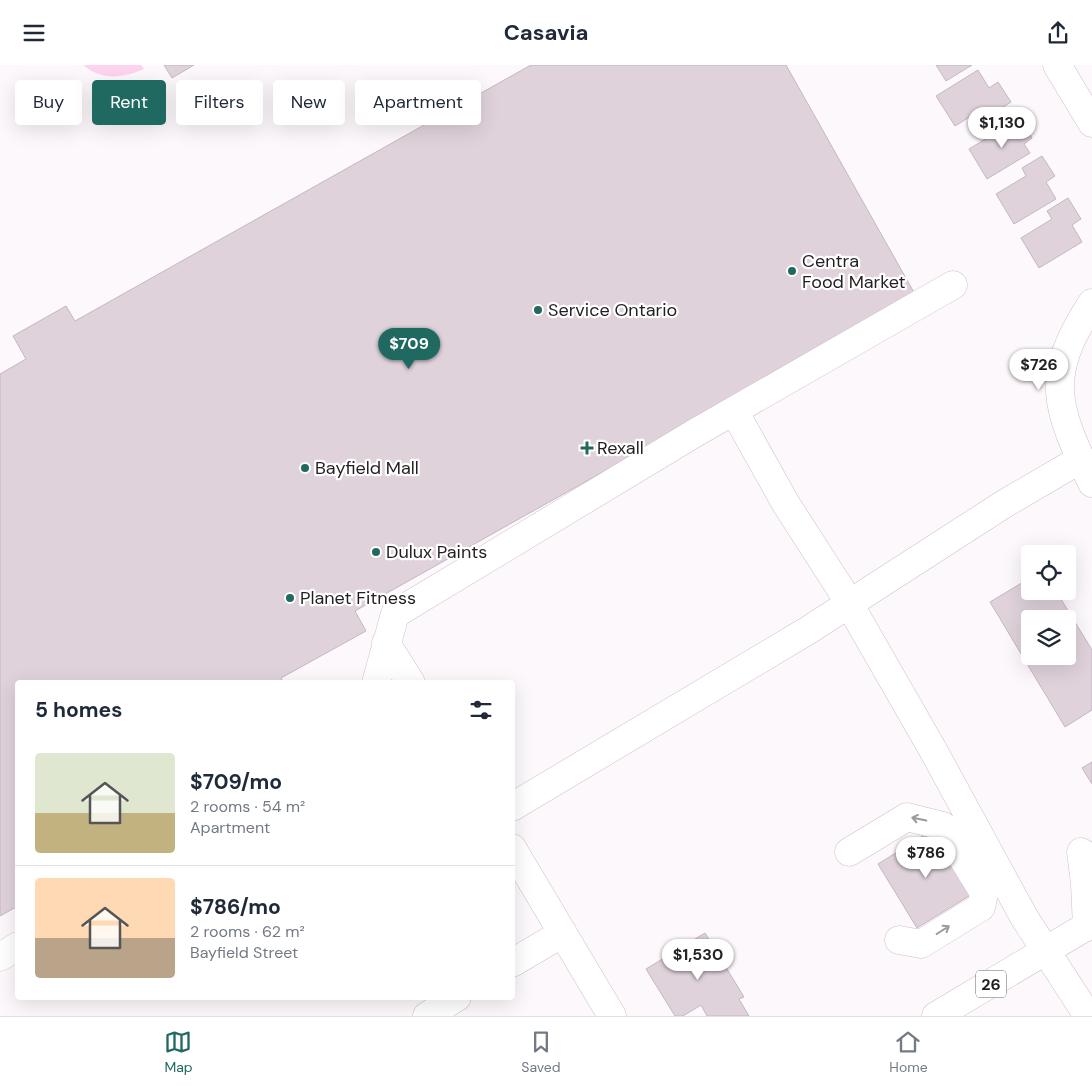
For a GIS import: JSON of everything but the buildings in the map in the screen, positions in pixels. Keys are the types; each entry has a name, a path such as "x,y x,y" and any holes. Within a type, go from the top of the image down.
{"street":[{"path":"1057,65 1092,123"},
{"path":"377,680 395,614 679,442 953,285"},
{"path":"515,805 849,605 1004,504 1086,471 1062,413 1060,384 1064,357 1075,329 1092,303"},
{"path":"734,411 786,504 849,605 934,750 1024,917 1088,1016"},
{"path":"386,643 409,680"},
{"path":"849,852 907,817 943,825 984,893 981,907 921,944 899,940"},
{"path":"1089,925 1081,852 1092,859"},
{"path":"515,853 612,1016"},
{"name":"26","path":"936,1016 1089,925"},
{"path":"515,961 563,933"},
{"path":"0,957 15,948"},
{"path":"427,1016 452,1000"}],"shaded area":[{"path":"83,65 141,65 144,69 120,76 105,76"}],"place":[{"name":"Centra Food Market","path":"792,271"},
{"name":"Service Ontario","path":"538,310"},
{"name":"Rexall","path":"587,448"},
{"name":"Bayfield Mall","path":"305,468"},
{"name":"Dulux Paints","path":"376,552"},
{"name":"Planet Fitness","path":"290,598"}]}
